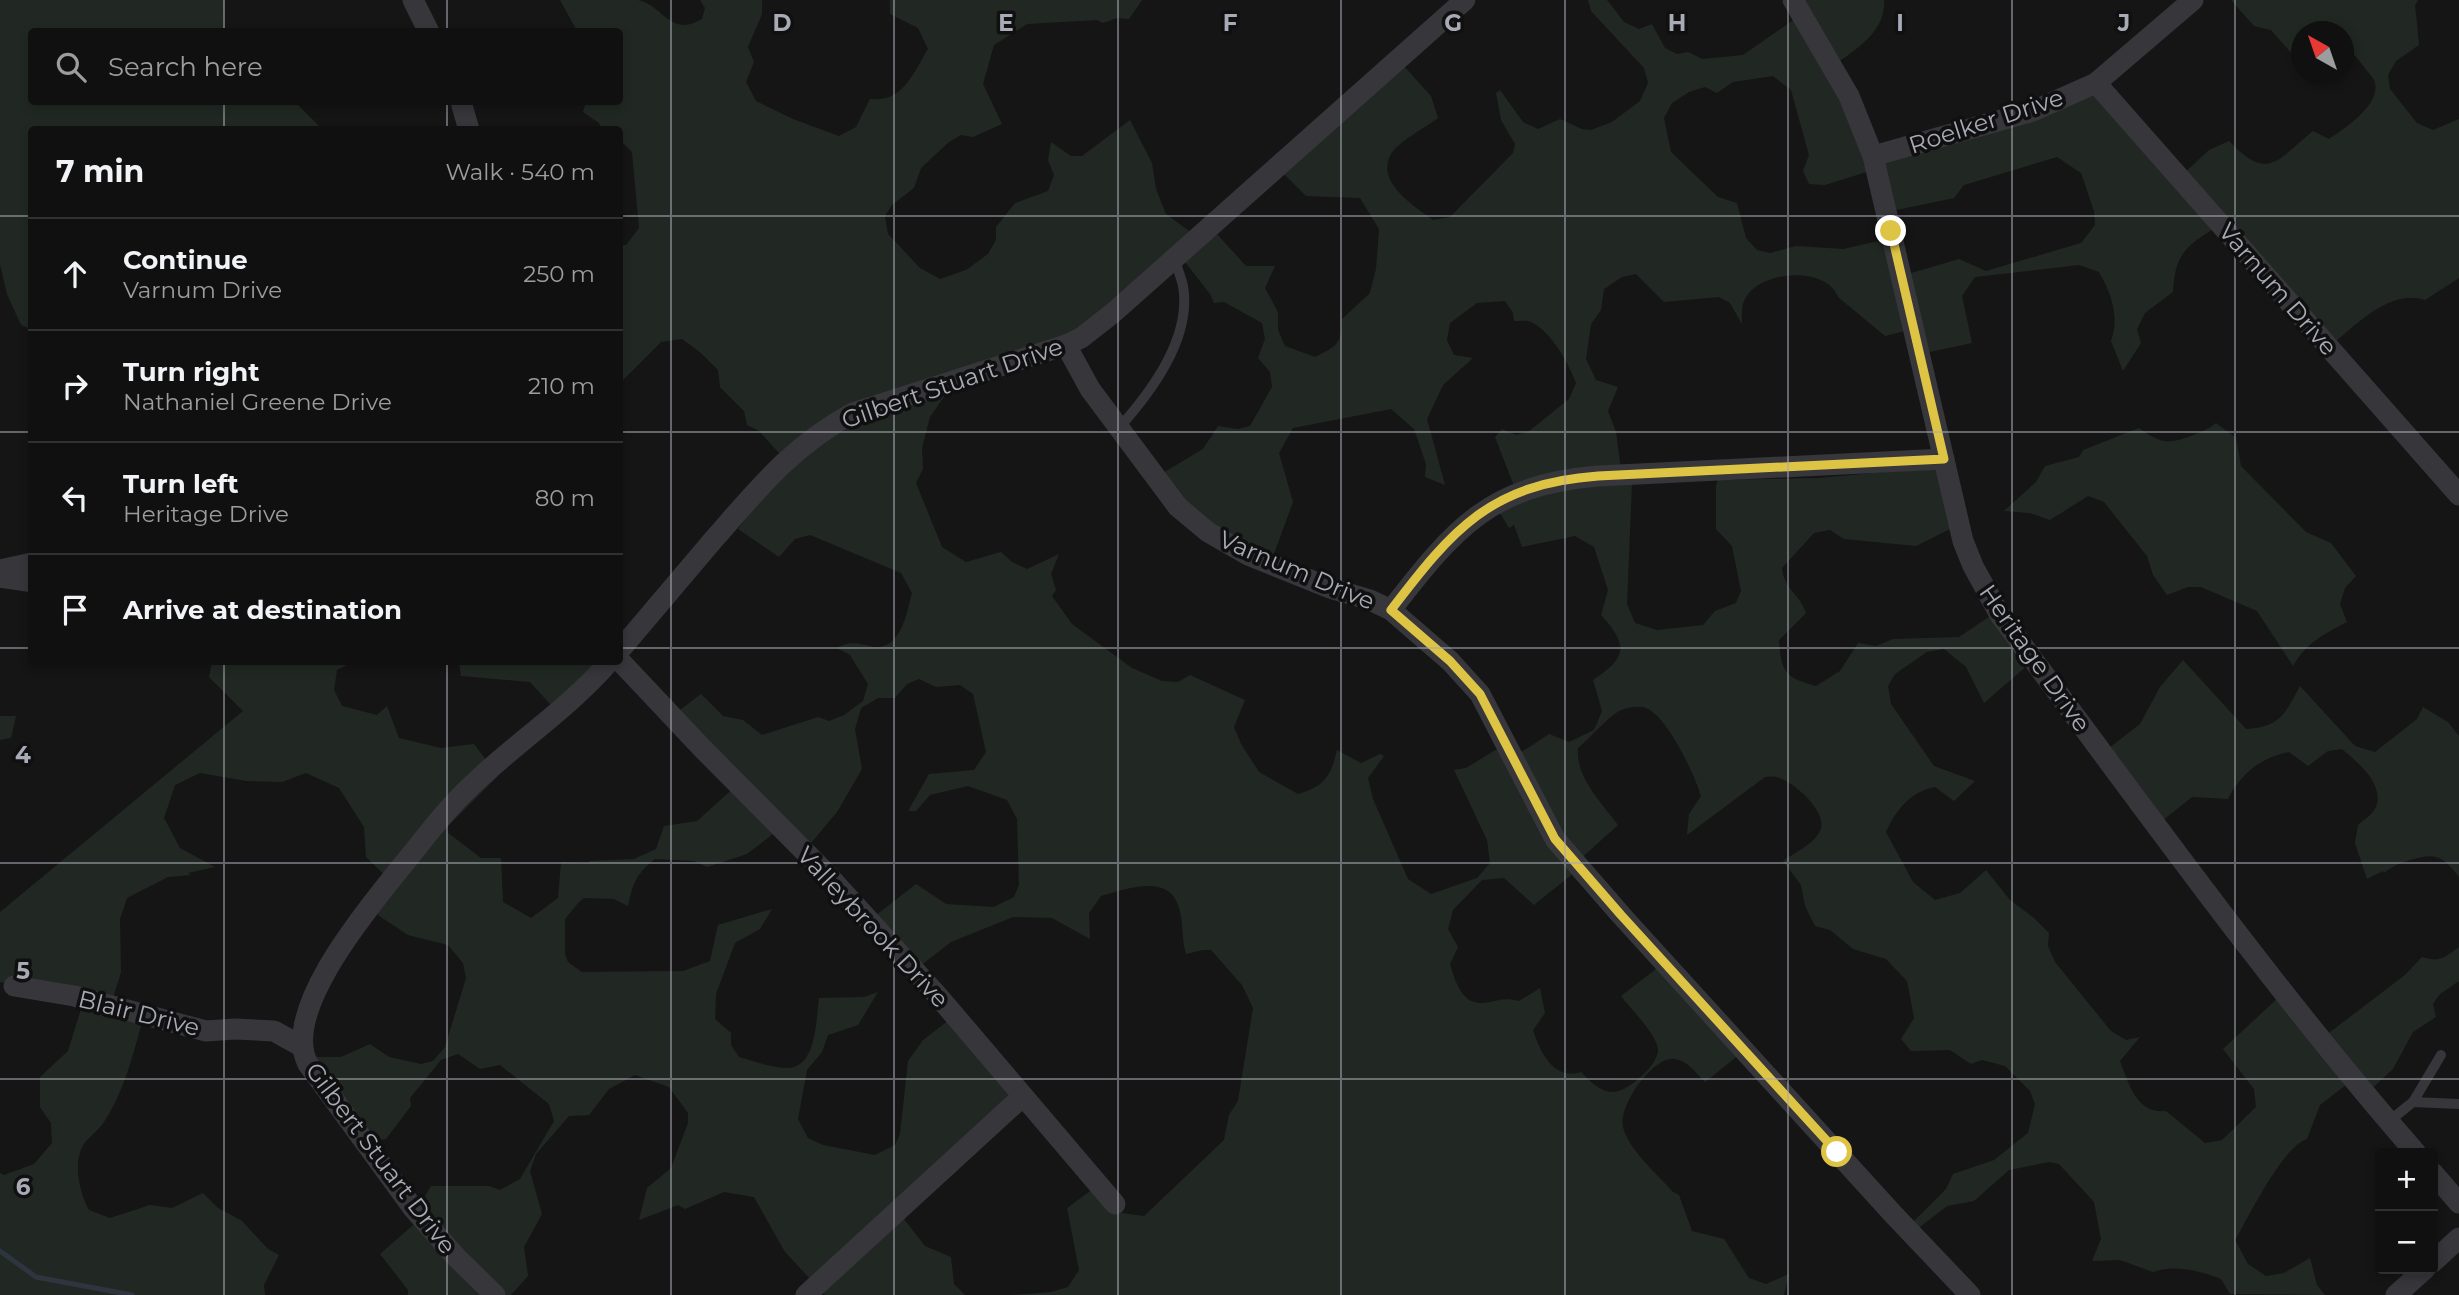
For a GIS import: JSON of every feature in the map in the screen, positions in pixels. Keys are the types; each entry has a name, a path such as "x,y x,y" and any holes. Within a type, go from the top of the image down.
{"street":[{"path":"413,0 427,28"},
{"name":"Gilbert Stuart Drive","path":"623,646 775,469 826,427 853,413 1081,338 1175,259 1465,0"},
{"name":"Heritage Drive","path":"1793,0 1849,96 1873,156 1963,541 1973,566 2000,615 2291,1004 2411,1148"},
{"name":"Roelker Drive","path":"1873,156 2033,111 2096,83 2193,0"},
{"name":"Varnum Drive","path":"2096,83 2459,495"},
{"path":"462,105 468,126"},
{"name":"Varnum Drive","path":"1066,345 1090,389 1178,507 1208,532 1248,555 1391,610 1450,661 1480,694 1555,839 1893,1214 1970,1295"},
{"path":"1391,610 1442,545 1462,526 1486,510 1533,486 1598,476 1944,459"},
{"path":"0,570 28,564"},
{"path":"0,577 28,581"},
{"name":"Valleybrook Drive","path":"623,664 825,872 943,1001 1115,1204"},
{"name":"Gilbert Stuart Drive","path":"495,1295 456,1257 413,1208 315,1074 301,1046 314,997 331,962 366,911 455,801 584,689 607,665"},
{"name":"Blair Drive","path":"14,986 74,996 206,1031 235,1028 274,1031 301,1046"},
{"path":"806,1295 1023,1096"},
{"path":"2438,1179 2459,1203"},
{"path":"2438,1257 2459,1238"},
{"path":"2396,1295 2419,1274"}],"lane":[{"path":"1119,428 1138,407 1176,341 1183,312 1183,286 1175,259"},
{"path":"2388,1122 2413,1101 2441,1055"},
{"path":"2413,1101 2459,1104"}],"shaded area":[{"path":"0,0 224,0 223,26 225,28 28,28 28,105 298,105 319,126 28,126 28,328 21,325 7,294 0,264"},
{"path":"560,0 638,0 682,25 702,19 705,8 700,0 762,0 762,14 748,47 754,62 746,82 756,101 793,119 839,136 856,127 870,99 881,99 899,91 912,76 928,49 918,28 890,14 890,0 1142,0 1129,19 1117,18 1103,23 1097,20 1027,24 994,45 983,84 1002,124 973,137 961,135 949,142 921,168 914,188 892,205 885,216 888,234 920,268 940,279 966,270 988,254 996,240 996,227 1015,203 1048,191 1054,175 1048,160 1051,142 1071,156 1082,156 1130,120 1152,163 1156,189 1166,214 1196,236 1216,233 1246,266 1275,266 1265,288 1278,312 1278,330 1285,346 1315,357 1337,343 1342,319 1370,293 1376,269 1379,229 1360,198 1306,196 1283,173 1404,66 1431,96 1438,118 1393,151 1388,162 1391,182 1406,199 1433,220 1450,217 1513,153 1515,144 1501,120 1496,93 1500,90 1523,122 1538,129 1560,119 1591,130 1612,122 1640,101 1648,83 1644,68 1591,11 1588,0 1607,0 1624,22 1639,29 1652,24 1665,48 1677,54 1688,52 1702,59 1743,55 1799,16 1792,0 1884,0 1880,21 1875,30 1860,46 1833,66 1872,155 2088,85 2179,178 2209,150 2229,141 2242,154 2263,164 2280,158 2313,131 2329,139 2361,114 2376,89 2374,80 2354,55 2354,21 2291,21 2291,53 2271,30 2254,26 2231,0 2418,0 2415,5 2419,45 2396,61 2388,75 2390,89 2417,123 2433,130 2459,119 2459,278 2425,300 2398,299 2385,304 2328,348 2220,225 2199,238 2180,258 2173,292 2145,313 2137,329 2141,343 2123,371 2111,341 2115,323 2107,288 2099,272 2079,265 1975,277 1962,296 1972,343 1920,354 1909,330 1885,336 1838,297 1831,287 1806,276 1776,278 1751,291 1744,301 1742,324 1730,303 1719,297 1664,302 1636,274 1622,277 1604,289 1601,310 1591,324 1586,359 1596,380 1618,387 1608,411 1616,432 1622,477 1632,482 1627,604 1635,623 1657,630 1703,625 1715,611 1736,603 1741,591 1732,546 1716,529 1718,480 1819,478 1939,467 1956,526 1916,546 1844,539 1830,530 1814,533 1782,568 1786,582 1806,613 1779,640 1781,660 1792,677 1816,686 1840,671 1858,643 1876,646 1893,639 1959,637 1999,610 2036,658 1984,703 1966,667 1944,649 1927,652 1895,674 1888,686 1891,704 1934,766 1975,781 1954,801 1935,787 1912,797 1894,816 1886,832 1913,882 1935,900 1960,893 1986,870 2010,900 2049,933 2048,946 2055,962 2111,1031 2126,1040 2140,1037 2120,1061 2135,1096 2147,1108 2166,1111 2205,1143 2222,1140 2256,1107 2254,1089 2223,1049 2279,997 2321,1039 2405,975 2422,957 2438,959 2459,947 2459,981 2440,994 2433,1004 2436,1017 2413,1032 2393,1069 2365,1095 2351,1081 2320,1105 2307,1139 2298,1144 2277,1168 2235,1240 2248,1264 2266,1276 2284,1273 2310,1258 2317,1285 2325,1295 2230,1294 2221,1279 2196,1271 2170,1269 2153,1272 2120,1260 2092,1261 2101,1239 2094,1202 2059,1164 2049,1162 2009,1170 1974,1201 1947,1206 1911,1234 1908,1227 1946,1189 1953,1174 1994,1160 2028,1133 2035,1104 2030,1091 2005,1066 1982,1060 1971,1064 1950,1050 1911,1051 1901,1039 1914,1018 1907,981 1886,959 1853,949 1830,930 1815,926 1805,906 1801,885 1783,861 1810,843 1821,828 1818,813 1799,790 1783,779 1765,777 1687,835 1689,814 1701,796 1698,787 1679,747 1663,722 1654,713 1640,707 1619,711 1578,748 1578,759 1585,779 1618,825 1578,861 1575,872 1534,905 1504,878 1482,880 1453,910 1448,929 1458,947 1450,964 1459,988 1473,1002 1506,999 1519,1001 1540,988 1545,1013 1533,1030 1544,1055 1563,1072 1581,1072 1600,1088 1613,1092 1626,1088 1641,1077 1653,1063 1658,1050 1649,1030 1621,996 1665,962 1740,1054 1705,1082 1680,1060 1666,1060 1656,1066 1638,1084 1631,1096 1623,1118 1623,1127 1631,1144 1644,1161 1679,1195 1692,1231 1724,1239 1749,1278 1766,1284 1789,1274 1784,1295 1012,1295 1051,1292 1068,1287 1079,1270 1067,1208 1097,1186 1122,1213 1144,1216 1224,1140 1229,1115 1238,1101 1253,1008 1242,985 1211,950 1186,954 1178,905 1165,889 1155,887 1144,886 1101,896 1089,913 1090,939 1052,918 1013,917 951,942 915,970 875,916 916,884 946,904 994,907 1014,897 1019,885 1017,819 1007,800 968,786 930,795 916,811 908,811 929,774 974,770 986,752 973,694 960,685 936,687 919,679 907,684 895,698 878,698 861,708 855,729 862,769 837,812 806,849 782,827 747,854 707,867 694,861 655,859 643,869 636,880 628,906 614,899 584,898 579,902 565,919 565,954 568,962 582,972 683,971 710,961 718,925 772,909 760,929 735,943 716,994 715,1019 731,1033 731,1045 739,1057 769,1066 788,1068 798,1066 810,1051 816,1029 819,998 864,997 878,992 858,1025 828,1035 822,1052 807,1070 798,1119 808,1138 823,1145 875,1155 895,1145 900,1134 908,1061 923,1040 953,1017 1020,1098 900,1214 925,1246 951,1257 954,1284 965,1295 825,1295 785,1252 754,1197 724,1192 685,1209 678,1205 639,1220 647,1188 671,1168 688,1123 688,1113 669,1087 635,1075 609,1089 589,1115 569,1116 536,1154 530,1171 542,1214 524,1247 528,1276 511,1295 408,1295 408,1290 380,1254 420,1219 415,1212 431,1186 489,1186 500,1190 520,1179 554,1121 549,1104 500,1065 480,1069 458,1054 441,1060 410,1098 411,1106 386,1139 363,1141 305,1057 341,1057 370,1044 389,1057 421,1064 433,1061 445,1047 466,978 463,963 448,945 408,935 378,915 395,885 366,857 364,827 339,788 306,773 282,782 246,781 200,773 175,785 164,818 180,848 215,867 188,873 191,875 168,877 127,898 120,919 121,972 111,1005 141,1026 117,1099 104,1122 79,1154 79,1179 89,1210 110,1218 150,1205 172,1208 203,1193 218,1208 242,1221 268,1249 279,1255 264,1285 265,1295 0,1295 0,1173 4,1175 34,1164 52,1143 51,1123 40,1107 40,1077 68,1051 81,1009 79,1003 0,982 0,912 243,711 209,677 211,665 347,665 337,670 334,690 342,706 377,715 387,706 399,738 441,748 474,744 498,776 447,827 447,832 481,858 501,858 503,902 531,918 558,898 561,862 589,863 634,859 656,849 664,826 697,821 736,786 672,716 701,694 723,716 743,720 762,735 818,717 829,721 844,715 863,701 868,684 850,655 837,648 851,643 883,646 897,636 912,593 901,573 810,535 795,539 779,557 738,529 787,462 759,431 747,425 744,411 720,387 718,370 701,353 682,339 661,342 623,380 623,245 626,245 639,228 632,152 623,143 623,126 600,126 583,112 585,105 623,105 623,28 575,28","holes":["1773,76 1791,90 1809,155 1803,171 1809,184 1825,185 1873,170 1887,212 1954,198 1964,185 2057,157 2081,173 2094,211 2095,225 2081,243 1986,271 1959,259 1901,276 1887,239 1843,249 1796,246 1770,253 1757,250 1746,238 1737,203 1718,197 1671,152 1664,118 1672,103 1689,92 1705,87 1717,93 1733,82","1185,262 1214,303 1224,302 1262,323 1265,339 1258,358 1270,372 1272,387 1250,426 1238,429 1218,426 1203,449 1156,477 1248,554 1271,562 1293,502 1279,453 1293,428 1391,409 1414,429 1426,464 1425,477 1445,485 1427,419 1443,385 1473,358 1454,355 1447,340 1450,323 1477,303 1505,301 1513,313 1514,321 1529,321 1538,326 1552,340 1569,367 1576,383 1569,399 1528,432 1516,435 1502,429 1495,437 1519,499 1500,513 1509,528 1514,525 1522,547 1575,536 1594,547 1608,590 1601,615 1616,635 1620,650 1613,664 1593,680 1602,711 1594,730 1569,742 1549,734 1514,757 1502,746 1466,768 1454,770 1487,840 1490,863 1477,878 1431,894 1408,879 1373,799 1368,778 1384,756 1380,754 1361,763 1337,750 1326,778 1315,787 1298,794 1259,772 1241,744 1234,727 1245,700 1190,675 1178,682 1162,681 1132,668 1072,624 1052,596 1056,590 1051,574 1059,554 1027,569 1012,562 1001,552 966,562 942,547 916,483 923,469 922,448 930,417 946,394 1098,337"]},
{"path":"2216,423 2236,438 2241,466 2306,532 2331,543 2356,576 2345,588 2340,604 2347,622 2310,645 2293,666 2257,611 2201,587 2188,587 2167,595 2153,575 2147,556 2104,502 2088,496 2050,520 2030,513 2004,511 2036,482 2045,466 2079,457 2083,450 2139,428 2158,439 2176,441 2208,429"},
{"path":"2183,660 2246,729 2274,722 2285,711 2300,686 2355,746 2375,752 2417,719 2423,707 2448,722 2459,736 2459,877 2443,860 2426,856 2403,862 2367,879 2355,843 2358,825 2374,811 2378,796 2367,773 2342,749 2328,751 2308,766 2289,752 2279,754 2261,762 2245,774 2228,799 2192,797 2157,825 2104,752 2140,724 2160,687"},
{"path":"459,665 600,665 560,715 530,682 461,676"},
{"path":"0,716 16,716 11,738 0,740"}],"waterway":[{"path":"0,1251 36,1277 132,1295"}],"route":[{"path":"1837,1152 1555,839 1480,694 1450,661 1391,610 1442,545 1462,526 1486,510 1533,486 1598,476 1944,459 1891,231"}]}
